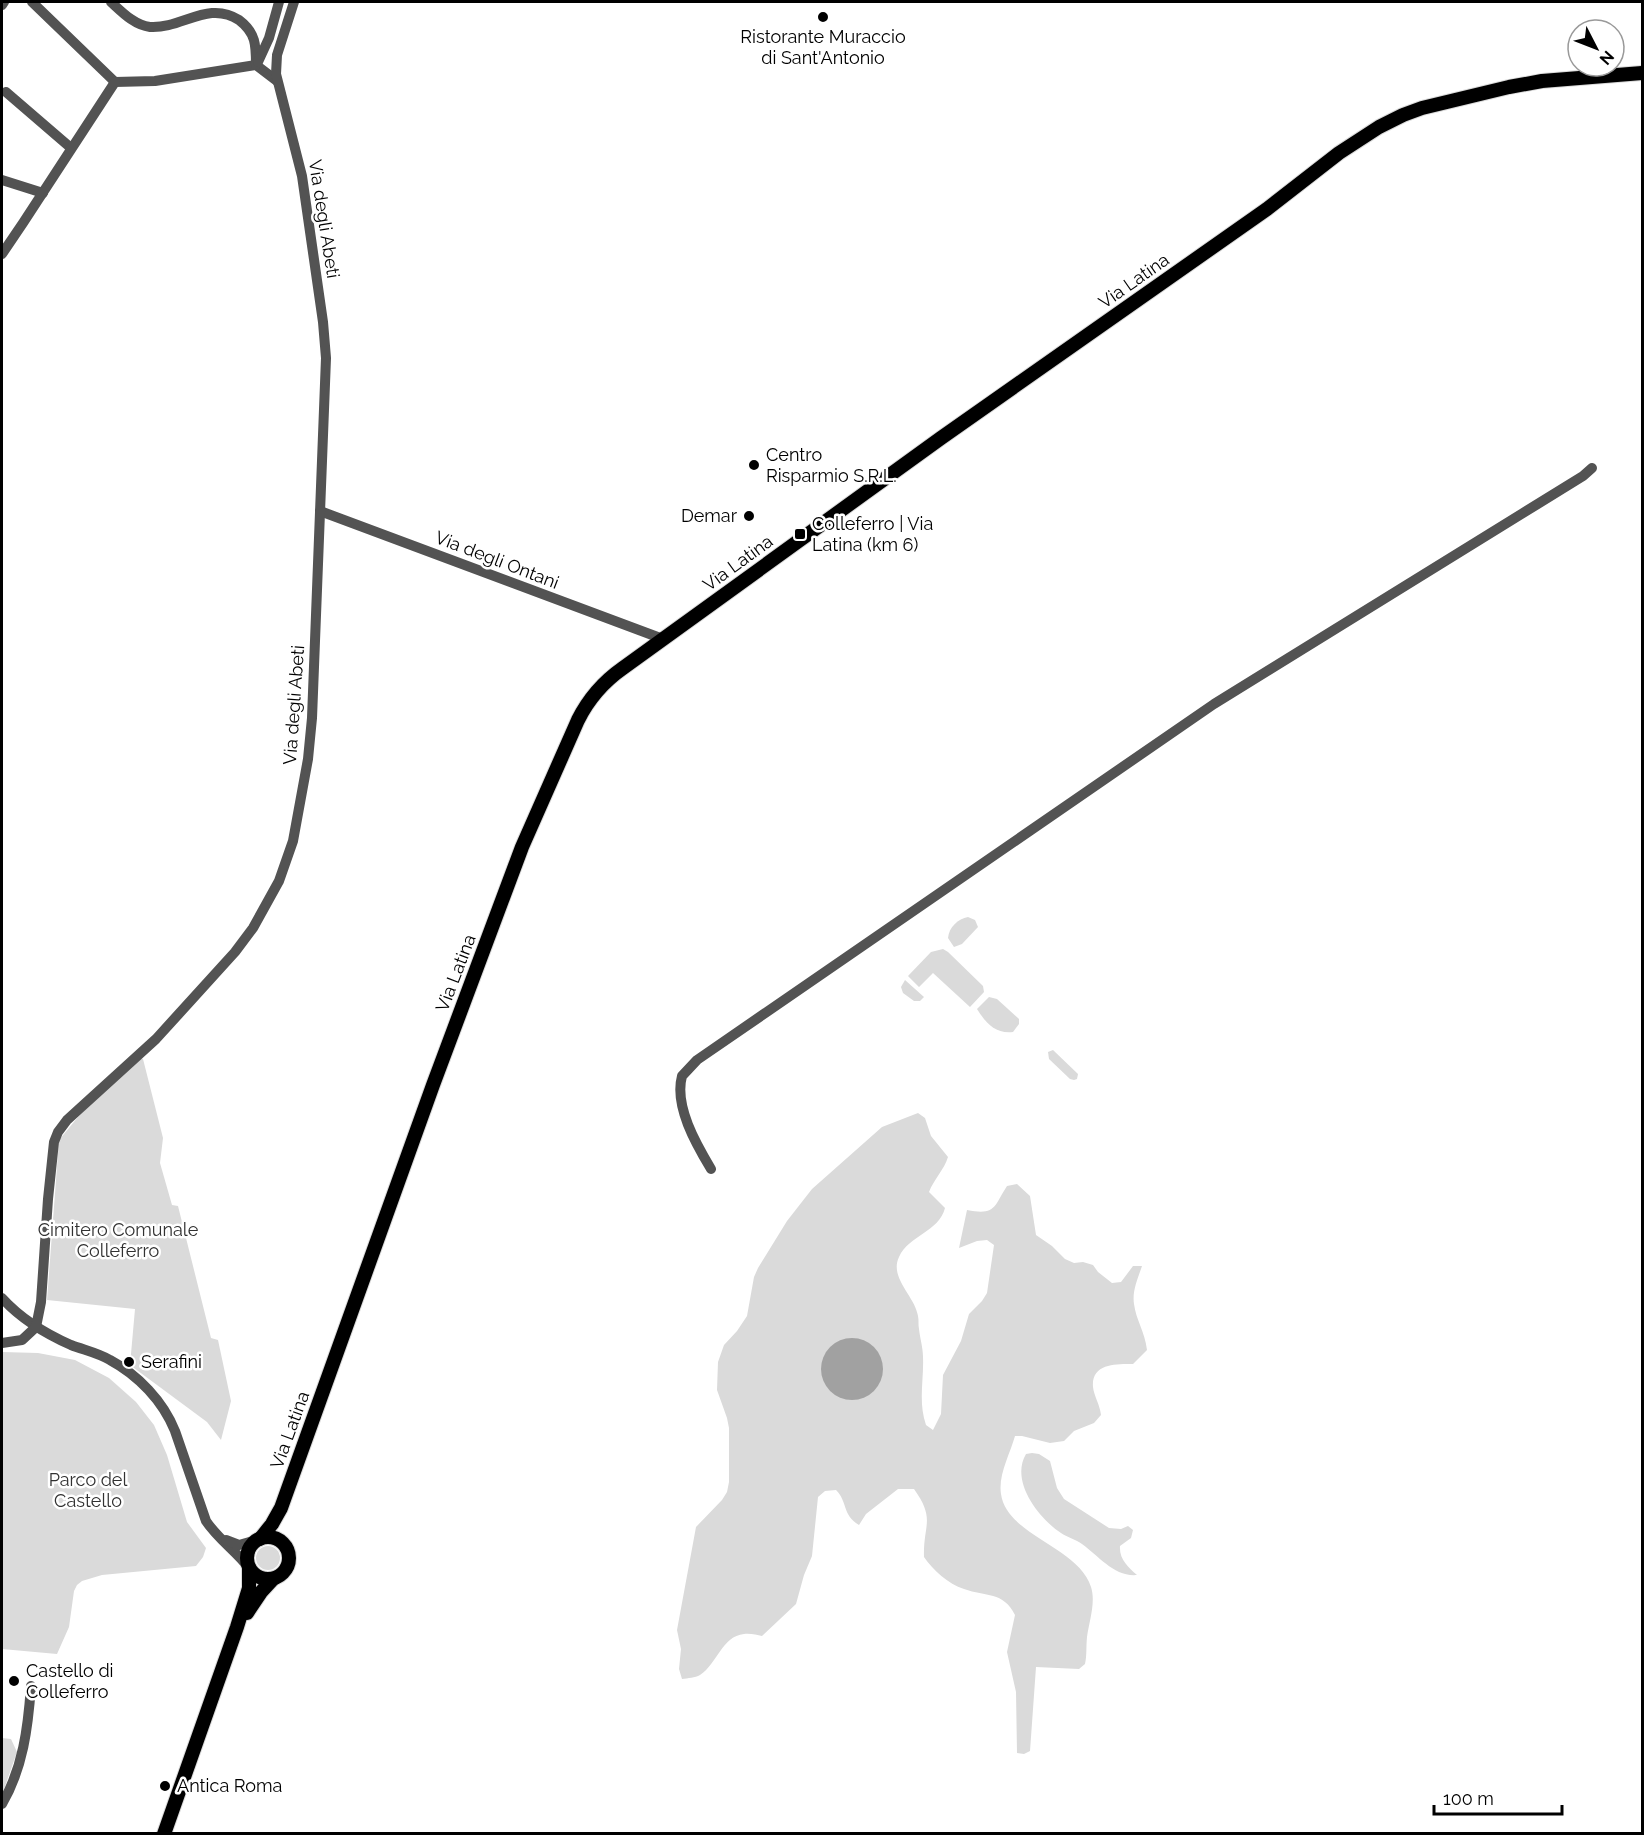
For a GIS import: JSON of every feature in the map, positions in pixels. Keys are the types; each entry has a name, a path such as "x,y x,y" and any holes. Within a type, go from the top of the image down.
{"main road":[{"name":"Via Latina","path":"164,1833 249,1588 248,1551 277,1517 433,1085 522,847 578,720 593,696 615,673 941,438 1268,209 1346,148 1384,124 1422,108 1522,84 1642,73"},
{"name":"Via Latina","path":"237,1628 261,1592 273,1579 282,1574 288,1565 289,1554 284,1544 282,1524 288,1489"},
{"path":"260,1539 273,1537 284,1544"},
{"path":"249,1568 259,1577 273,1579"},
{"name":"Via Latina","path":"154,1833 180,1785"}],"street":[{"path":"32,2 114,82 155,81 256,65 277,81"},
{"path":"111,2 132,20 151,27 213,10 226,11 252,33 256,44 256,65"},
{"path":"256,65 269,38 279,2"},
{"name":"Via degli Abeti","path":"36,1328 42,1293 52,1162 58,1132 67,1120 156,1039 235,952 250,932 279,881 298,820 310,738 326,358 300,167 277,81 277,55 294,2"},
{"path":"2,254 114,82"},
{"path":"6,92 71,148"},
{"path":"2,180 43,193"},
{"path":"711,1168 692,1136 681,1094 682,1076 692,1063 1214,704 1592,468"},
{"name":"Via degli Ontani","path":"320,511 663,639"},
{"path":"2,1299 19,1316 36,1328 116,1363 156,1399 172,1422 204,1517 215,1534 249,1568"},
{"path":"2,1343 22,1340 36,1328"},
{"path":"215,1534 236,1545 260,1539"},
{"path":"2,1804 16,1775 24,1749 31,1686"}],"green space":[{"path":"968,917 975,920 978,927 962,944 954,947 948,938 950,930 958,922"},
{"path":"943,949 983,986 984,992 970,1007 933,973 919,987 908,976 931,952"},
{"path":"905,980 924,997 920,1001 914,1001 903,993 901,987"},
{"path":"989,997 997,999 1019,1019 1019,1024 1013,1032 996,1029 980,1014 977,1009"},
{"path":"1053,1050 1078,1074 1077,1079 1070,1079 1049,1059 1048,1052"},
{"name":"Cimitero Comunale Colleferro","path":"139,1058 143,1059 163,1138 160,1163 172,1205 178,1206 211,1338 218,1340 231,1401 221,1440 207,1422 130,1365 135,1309 47,1300 59,1140 78,1117"},
{"path":"918,1113 925,1118 931,1136 948,1157 929,1192 945,1208 937,1223 904,1250 899,1257 897,1272 918,1316 923,1354 922,1408 926,1425 933,1430 941,1414 943,1375 961,1341 969,1314 987,1293 994,1245 987,1240 959,1248 967,1210 984,1212 993,1208 1007,1186 1017,1184 1030,1196 1036,1235 1065,1259 1074,1263 1083,1262 1093,1265 1112,1283 1121,1282 1133,1266 1142,1266 1134,1299 1147,1350 1133,1364 1106,1367 1096,1373 1093,1387 1101,1415 1094,1423 1074,1431 1064,1441 1050,1443 1015,1436 1003,1472 1001,1494 1006,1508 1016,1521 1073,1562 1084,1573 1092,1593 1085,1664 1079,1669 1036,1667 1030,1751 1024,1754 1017,1753 1016,1692 1007,1652 1015,1615 1010,1607 999,1598 952,1584 928,1562 924,1557 927,1515 914,1489 898,1489 866,1514 859,1525 847,1513 836,1490 825,1491 818,1497 812,1556 796,1604 762,1636 744,1634 730,1640 700,1675 682,1679 679,1669 681,1649 677,1630 696,1527 722,1500 729,1482 729,1428 717,1390 718,1362 724,1345 747,1316 754,1277 758,1268 787,1221 812,1189 882,1127"},
{"name":"Parco del Castello","path":"2,1352 38,1353 75,1360 109,1378 136,1402 154,1425 167,1455 187,1522 206,1548 196,1566 102,1575 82,1581 74,1591 69,1627 57,1654 2,1649"},
{"path":"1026,1454 1039,1454 1050,1461 1057,1488 1064,1499 1109,1528 1121,1529 1128,1526 1133,1530 1131,1538 1120,1546 1120,1551 1125,1562 1137,1575 1121,1573 1107,1565 1082,1544 1052,1526 1036,1509 1024,1487 1021,1476"},
{"path":"263,1546 273,1546 280,1553 280,1563 273,1570 263,1570 256,1563 256,1553"},
{"path":"2,1738 11,1739 17,1752 2,1795"}],"shaded area":[{"path":"846,1338 858,1338 874,1347 881,1357 883,1369 881,1381 874,1391 858,1400 846,1400 835,1395 826,1386 821,1375 821,1363 826,1352 835,1343"}],"place":[{"name":"Ristorante Muraccio di Sant'Antonio","path":"823,17"},
{"name":"Centro Risparmio S.R.L.","path":"754,465"},
{"name":"Demar","path":"749,516"},
{"name":"Colleferro | Via Latina (km 6)","path":"800,534"},
{"name":"Serafini","path":"129,1362"},
{"name":"Castello di Colleferro","path":"14,1681"},
{"name":"Antica Roma","path":"165,1786"}]}
